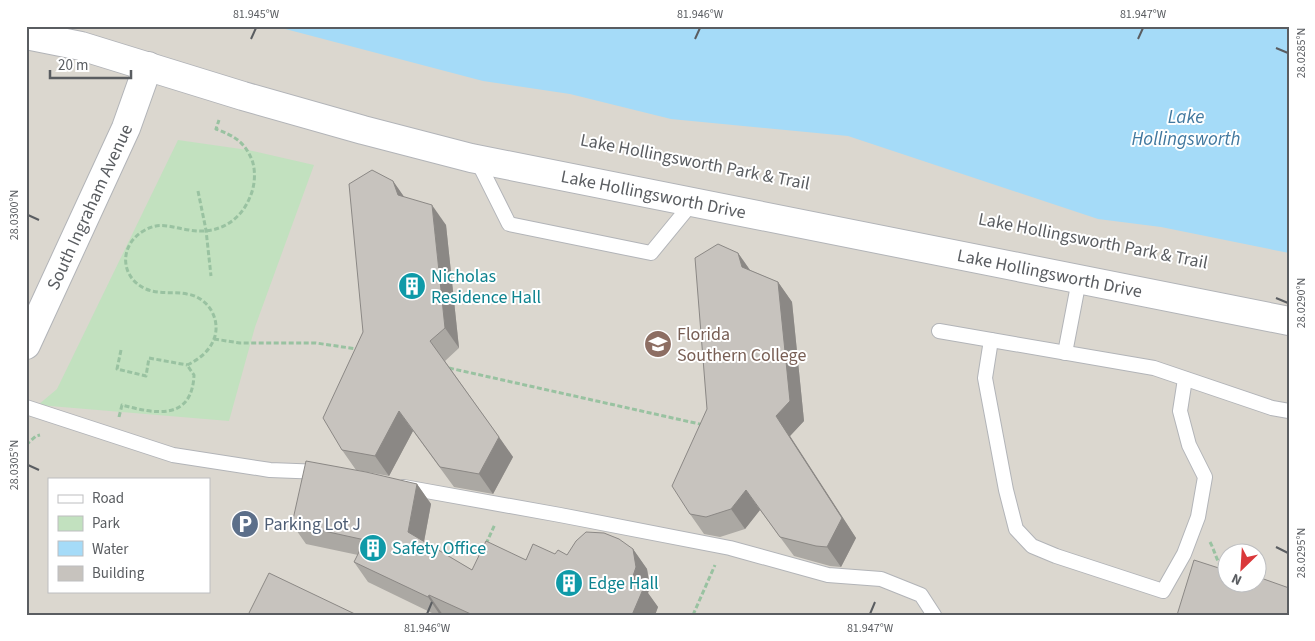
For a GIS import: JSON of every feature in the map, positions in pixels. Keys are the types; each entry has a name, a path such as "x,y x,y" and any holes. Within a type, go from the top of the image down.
{"street":[{"name":"Lake Hollingsworth Drive","path":"26,35 81,46 345,125 477,160 1289,321"},
{"name":"South Ingraham Avenue","path":"26,345 126,128 148,66"}],"lane":[{"path":"477,160 509,224 651,253 692,202"},
{"path":"1065,353 1079,280"},
{"path":"939,331 1154,368 1272,408 1289,411"},
{"path":"991,340 985,378 988,401 1016,529 1032,546 1056,556 1163,591 1184,554 1193,532 1198,517 1205,477 1190,444 1180,411 1185,379"},
{"path":"26,407 173,455 270,470 318,472 338,475"},
{"path":"387,484 504,504 722,546 828,574 882,579 921,595 934,615"}],"path":[{"path":"121,350 117,370 146,376 149,358 187,365 204,355 214,339 214,314 210,307 188,294 160,293 141,286 131,277 126,264 125,253 136,236 154,226 164,224 190,231 220,229 240,215 246,207 252,191 254,164 244,144 232,135 216,129 219,120"},
{"path":"198,191 206,230 211,276"},
{"path":"214,339 240,343 316,343 362,350"},
{"path":"114,435 122,405 145,411 160,412 172,411 186,402 192,393 194,375 187,365"},
{"path":"450,368 712,427"},
{"path":"26,445 36,436 43,434"},
{"path":"484,547 504,504"},
{"path":"1193,532 1211,543 1218,564"},
{"path":"693,615 722,546"}],"shaded area":[{"name":"Florida Southern College","path":"26,26 437,26 1289,209 1289,615 26,615"}],"green space":[{"path":"178,140 248,150 314,165 255,327 229,421 38,405 57,389"}],"water":[{"name":"Lake Hollingsworth","path":"274,26 1289,26 1289,253 1161,227 1098,219 848,136 671,119 570,94 483,81"}],"building":[{"name":"Nicholas Residence Hall","path":"372,170 393,181 398,195 432,205 445,328 430,341 499,437 479,474 440,467 399,411 375,456 342,450 323,418 363,332 349,184"},
{"path":"718,244 738,253 742,267 778,282 790,401 776,416 842,518 827,547 780,537 746,490 731,509 706,517 690,514 672,486 707,409 695,258"},
{"path":"306,461 417,484 408,532 472,570 486,541 526,560 533,544 555,554 558,550 567,555 576,541 586,532 604,533 619,539 633,549 636,567 631,582 644,587 632,615 473,615 429,595 428,597 354,562 365,540 292,524"},
{"path":"1194,560 1218,568 1218,594 1268,594 1268,581 1289,588 1289,615 1177,615"},
{"path":"269,573 357,615 248,615"}],"place":[{"name":"Nicholas Residence Hall","path":"412,286"},
{"name":"Florida Southern College","path":"658,344"},
{"name":"Parking Lot J","path":"245,524"},
{"name":"Safety Office","path":"373,548"},
{"name":"Edge Hall","path":"569,583"}]}
